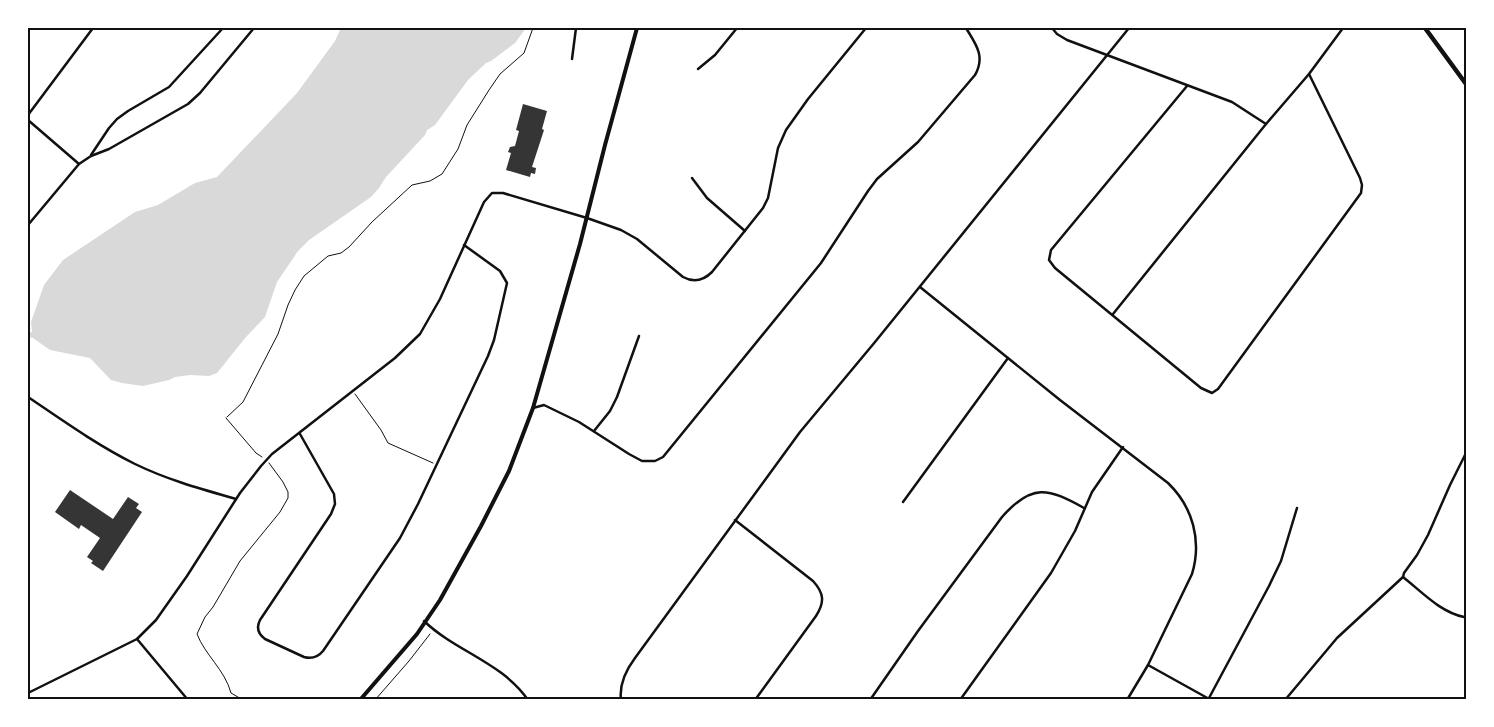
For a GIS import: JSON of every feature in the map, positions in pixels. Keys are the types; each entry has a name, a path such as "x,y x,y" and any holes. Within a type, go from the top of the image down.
{"main road":[{"path":"360,700 406,648 444,593 509,471 533,408 587,218 637,28"},
{"path":"1425,28 1466,84"}],"street":[{"path":"28,115 93,28"},
{"path":"91,156 117,119 169,87 223,28"},
{"path":"28,224 79,164 181,110 188,104 200,93 254,28"},
{"path":"572,59 576,28"},
{"path":"698,69 715,54 737,28"},
{"path":"28,694 137,639 156,620 187,576 236,499 266,460 395,358 420,334 440,299 484,202 492,193 503,194 587,218 628,233 683,277 692,281 703,279 708,276 759,214 768,198 778,148 786,130 808,99 866,28"},
{"path":"533,408 544,406 594,431 642,461 655,461 666,454 821,263 872,185 918,142 976,75 980,62 979,52 966,28"},
{"path":"1052,28 1061,37 1232,102 1266,124"},
{"path":"621,700 621,687 630,664 800,432 1130,28"},
{"path":"1113,314 1266,124 1309,74 1343,28"},
{"path":"1187,86 1050,254 1049,260 1055,268 1202,388 1212,393 1224,382 1361,193 1362,185 1360,178 1309,74"},
{"path":"28,120 79,164"},
{"path":"692,178 707,198 745,231"},
{"path":"300,434 334,494 335,504 332,514 260,620 258,628 263,638 305,657 314,657 323,651 386,560 408,522 494,340 507,289 506,280 502,273 464,245"},
{"path":"920,287 1168,483 1189,512 1196,539 1195,561 1190,580 1148,665 1127,700"},
{"path":"594,431 610,411 617,397 639,336"},
{"path":"903,502 1008,358"},
{"path":"28,397 95,442 136,464 200,490 236,499"},
{"path":"960,700 1051,572 1075,531 1084,508 1104,473 1122,447"},
{"path":"1285,700 1337,638 1403,577 1404,572 1417,555 1428,535 1466,453"},
{"path":"870,700 996,525 1015,503 1030,494 1046,492 1058,494 1084,508"},
{"path":"1148,665 1210,699 1281,561 1297,508"},
{"path":"736,520 813,581 822,592 823,597 823,603 816,616 755,700"},
{"path":"1403,577 1442,608 1455,615 1464,617"},
{"path":"424,621 433,630 482,659 518,688 528,700"},
{"path":"137,639 188,700"}],"path":[{"path":"243,700 231,693 227,679 197,634 205,617 240,561 280,512 288,498 288,492 283,482 266,460 256,453 227,417 243,402 278,334 295,290 304,276 328,256 341,253 350,248 372,222 412,186 430,182 442,174 458,149 467,125 489,90 500,74 524,52 533,28"},
{"path":"353,392 381,430 388,443 436,465"},
{"path":"375,700 409,662 430,634"}],"shaded area":[{"path":"341,28 526,28 515,43 486,63 468,80 435,125 427,130 425,135 386,177 371,197 309,240 298,251 277,282 265,317 217,373 209,376 190,375 175,377 143,386 122,383 111,380 90,358 50,350 33,338 28,337 28,333 32,332 31,322 44,285 63,260 135,212 158,205 195,183 217,177 297,93 335,41"}],"building":[{"path":"523,104 547,111 542,129 544,130 532,167 536,168 535,174 531,173 530,177 506,170 511,153 508,152 510,147 515,146 519,131 516,130"},
{"path":"70,490 113,519 128,497 139,504 136,508 142,512 103,571 91,563 93,561 87,557 100,538 81,525 79,529 55,512"}]}
